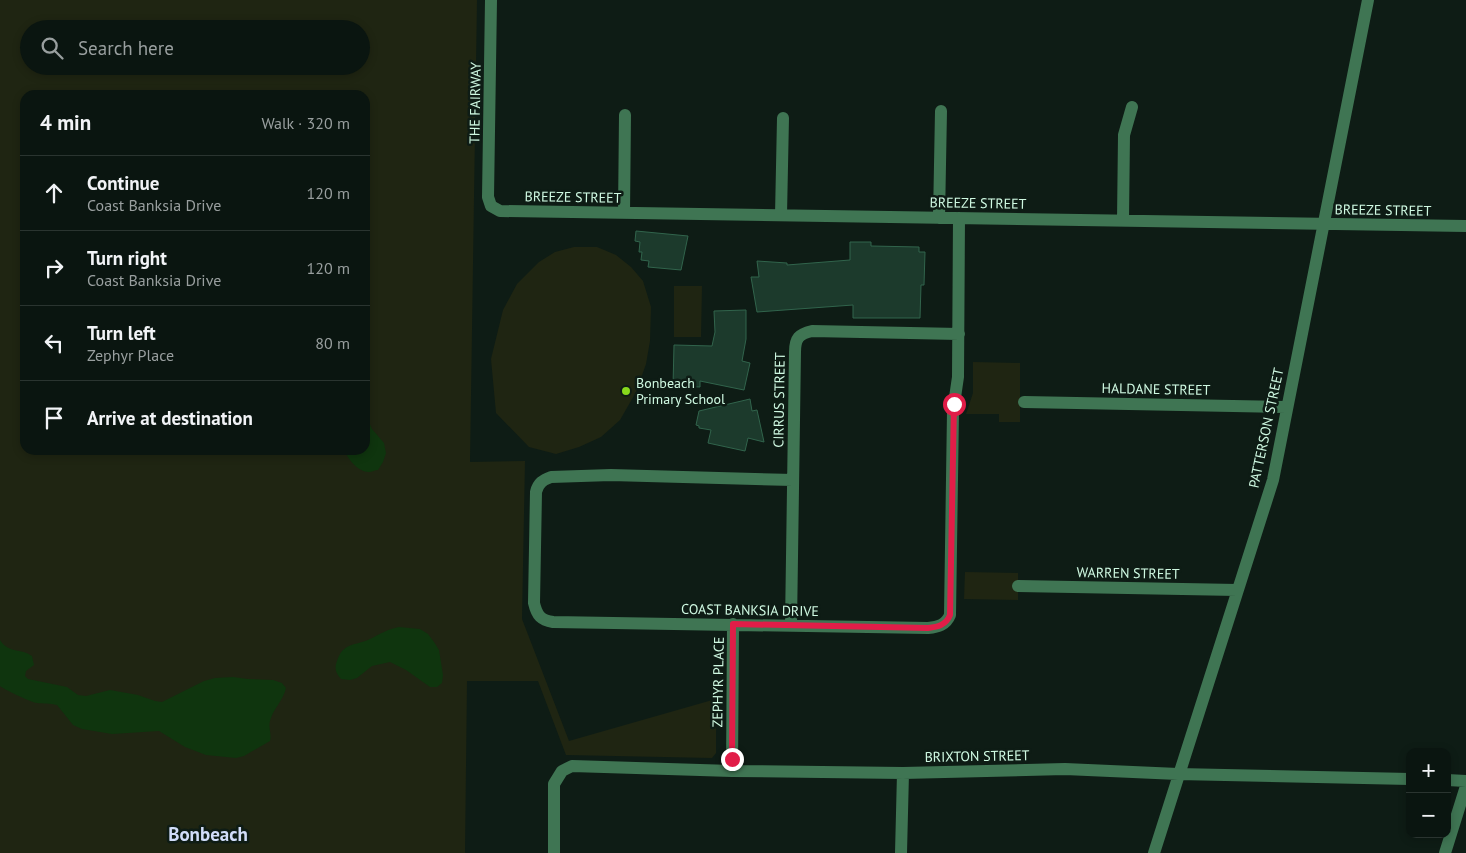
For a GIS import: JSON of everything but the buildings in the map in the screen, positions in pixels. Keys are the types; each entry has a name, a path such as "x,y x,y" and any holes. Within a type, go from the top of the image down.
{"street":[{"name":"THE FAIRWAY","path":"491,0 488,197 491,206"},
{"name":"PATTERSON STREET","path":"1154,853 1273,480 1286,406 1368,0"},
{"path":"1122,220 1124,135 1132,107"},
{"path":"939,218 941,111"},
{"path":"624,213 626,115"},
{"path":"781,215 783,118"},
{"name":"BREEZE STREET","path":"491,206 500,211 1466,226"},
{"name":"COAST BANKSIA DRIVE","path":"794,480 611,475 561,476 544,479 538,487 534,603 537,614 540,618 554,622 928,628 937,627 945,622 950,615 953,411 957,392 959,334 959,218"},
{"name":"CIRRUS STREET","path":"791,625 795,344 798,338 804,333 812,331 959,334"},
{"name":"HALDANE STREET","path":"1024,402 1286,406"},
{"name":"WARREN STREET","path":"1018,586 1237,590"},
{"name":"ZEPHYR PLACE","path":"732,771 733,624"},
{"name":"BRIXTON STREET","path":"554,853 554,784 562,771 572,766 732,771 903,772 1065,769 1178,774 1406,779"},
{"path":"901,853 903,772"},
{"path":"1451,780 1466,781"},
{"path":"1445,853 1466,786"}],"shaded area":[{"path":"0,0 477,0 470,462 525,461 522,619 569,741 716,699 716,753 712,758 566,755 538,681 467,681 465,853 0,853"},
{"path":"574,247 597,247 616,255 631,267 643,281 651,307 650,341 646,364 636,392 620,420 601,437 579,447 556,454 529,447 496,413 491,359 503,310 517,284 539,262 555,252"},
{"path":"674,286 702,286 701,337 674,337"},
{"path":"973,362 1020,363 1020,422 999,422 999,414 966,414 973,393"},
{"path":"370,425 384,443 386,453 383,462 378,470 370,472 361,470 347,455 370,455"},
{"path":"965,572 1018,573 1018,600 964,599"},
{"path":"399,627 420,629 428,634 439,650 443,675 442,683 437,687 430,687 406,670 390,662 372,666 357,678 350,680 341,679 337,673 336,666 340,655 346,648"},
{"path":"0,640 11,649 32,656 34,665 26,671 25,676 28,679 67,687 78,695 86,696 110,690 162,702 204,681 233,677 273,680 282,683 286,688 270,721 270,741 244,756 236,758 206,755 185,747 159,731 112,734 82,729 73,725 57,705 34,702 2,688 0,686"}],"place":[{"name":"Bonbeach Primary School","path":"626,391"}],"district":[{"name":"Bonbeach","path":"208,834"}],"route":[{"path":"732,759 733,624 928,628 942,625 950,615 954,404"}]}
